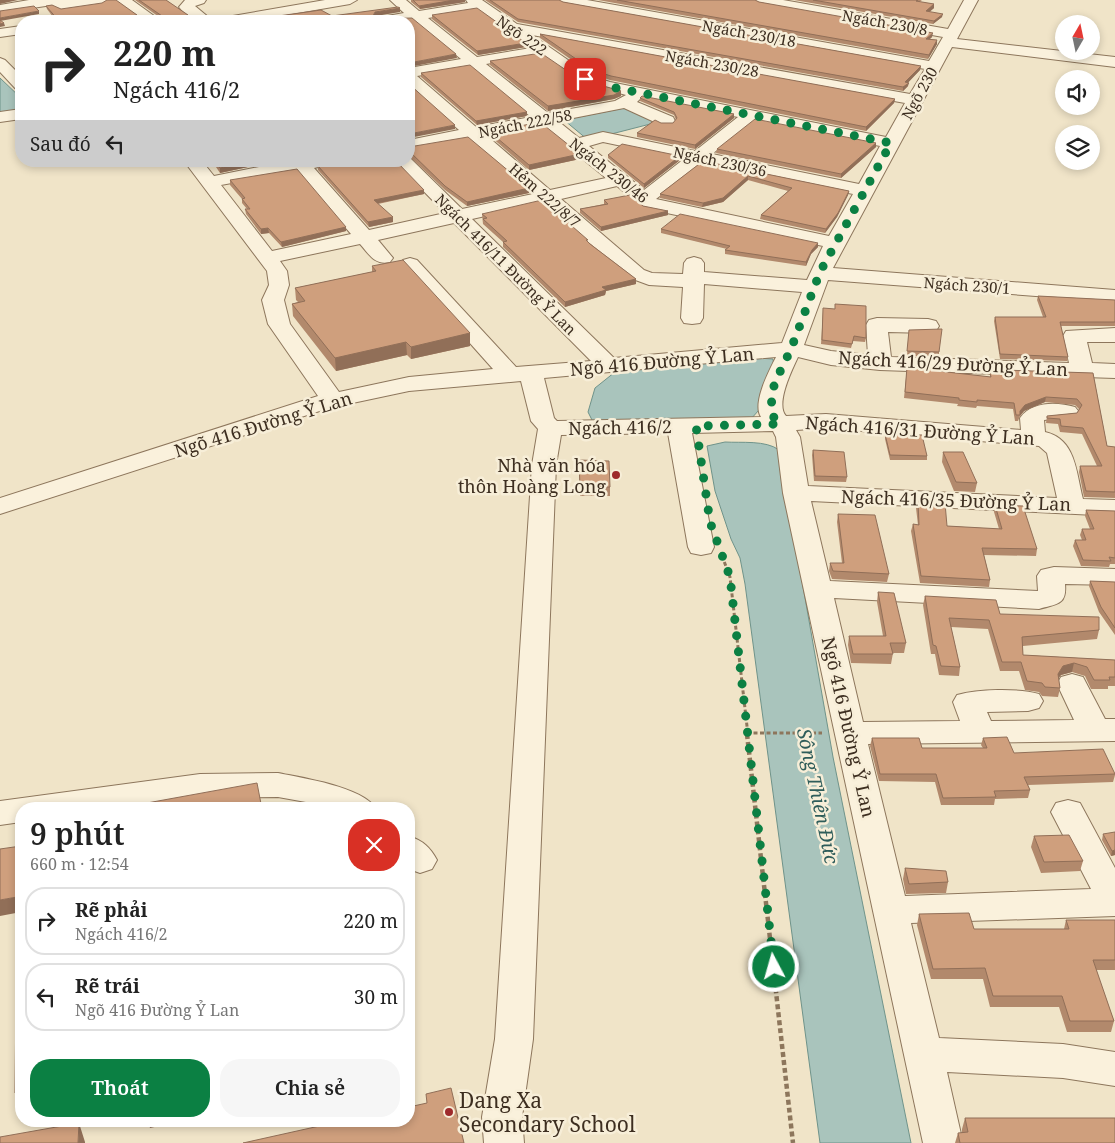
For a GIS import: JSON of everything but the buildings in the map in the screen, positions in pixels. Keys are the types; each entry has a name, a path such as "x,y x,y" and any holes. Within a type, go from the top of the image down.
{"street":[{"path":"0,10 19,3 54,0 61,6 102,0"},
{"path":"122,0 145,15"},
{"path":"197,15 186,7 190,3 199,0"},
{"path":"274,15 350,0"},
{"name":"Ngách 230/46","path":"396,0 415,15"},
{"name":"Ngách 230/18","path":"563,0 934,66"},
{"path":"622,22 659,0"},
{"name":"Ngách 230/8","path":"759,0 954,31"},
{"path":"708,38 764,0"},
{"name":"Ngõ 230","path":"791,349 817,280 835,243 971,0"},
{"path":"416,16 479,2"},
{"name":"Ngõ 222","path":"479,2 585,79 630,95 750,115 891,143"},
{"path":"323,5 335,15"},
{"name":"Ngách 230/46","path":"416,16 650,204 835,243"},
{"path":"942,16 954,31 1115,62"},
{"name":"Ngách 230/28","path":"510,26 915,100"},
{"path":"0,33 15,31"},
{"path":"559,61 607,32"},
{"path":"664,69 694,48"},
{"path":"415,72 543,50"},
{"path":"5,60 15,75"},
{"path":"647,80 630,95 667,121"},
{"name":"Hẻm 222/8/7","path":"415,83 641,277 658,280 694,272 775,282 817,280"},
{"name":"Ngách 222/58","path":"415,144 545,119 630,95"},
{"path":"0,118 15,115"},
{"path":"645,200 750,115"},
{"path":"603,137 642,128"},
{"name":"Ngách 230/36","path":"576,144 603,137 864,191"},
{"path":"198,167 277,271 279,285 273,300 279,324 333,400"},
{"path":"209,182 281,167"},
{"path":"304,167 383,258"},
{"name":"Ngách 416/11 Đường Ỷ Lan","path":"408,167 609,366"},
{"path":"268,258 621,180"},
{"path":"410,264 520,374"},
{"path":"692,318 694,272"},
{"name":"Ngách 230/1","path":"817,280 1115,308"},
{"path":"880,363 877,325 928,326"},
{"path":"1082,370 1074,336 1115,335"},
{"name":"Ngõ 416 Đường Ỷ Lan","path":"0,506 333,400 409,384 791,349"},
{"name":"Ngõ 416 Đường Ỷ Lan","path":"791,349 775,382 771,414 788,437 796,494 943,1143"},
{"name":"Ngách 416/29 Đường Ỷ Lan","path":"791,349 831,358 880,363 1115,371"},
{"name":"Ngách 416/2","path":"520,374 542,421 550,427 567,429 780,424"},
{"path":"1033,436 1032,418 1035,414 1039,412 1066,412"},
{"name":"Ngách 416/31 Đường Ỷ Lan","path":"780,424 826,421 1033,436 1051,441 1059,453 1072,505"},
{"path":"679,426 710,548"},
{"path":"504,1143 502,1117 514,1039 544,465 550,427"},
{"name":"Ngách 416/35 Đường Ỷ Lan","path":"796,494 1115,508"},
{"path":"818,589 1039,600 1052,596 1051,576 1054,575 1115,577"},
{"path":"1072,684 1105,730"},
{"path":"979,731 968,702 1028,700"},
{"path":"850,733 1105,730"},
{"path":"82,802 200,786 278,785 323,794 343,802"},
{"path":"0,813 15,811"},
{"path":"890,910 1115,901 1068,812"},
{"path":"923,1054 1063,1061 1115,1069"}],"path":[{"path":"710,548 730,577 793,1143"},
{"path":"747,733 850,733"}],"water":[{"path":"0,78 15,92 15,110 0,113"},
{"path":"629,107 662,121 588,140 564,120"},
{"path":"757,358 773,359 774,367 759,410 750,420 593,422 588,412 595,388 615,372"},
{"name":"Sông Thiên Đức","path":"725,442 760,443 779,450 833,757 911,1143 820,1143 745,584 740,558 731,539 715,491 707,446"}],"place":[{"name":"Nhà văn hóa thôn Hoàng Long","path":"616,475"},
{"name":"Dang Xa Secondary School","path":"449,1112"}],"route":[{"path":"585,79 606,86 891,143 820,272 791,349 775,382 770,406 772,417 780,424 696,426 710,522 730,577 774,967"}]}
